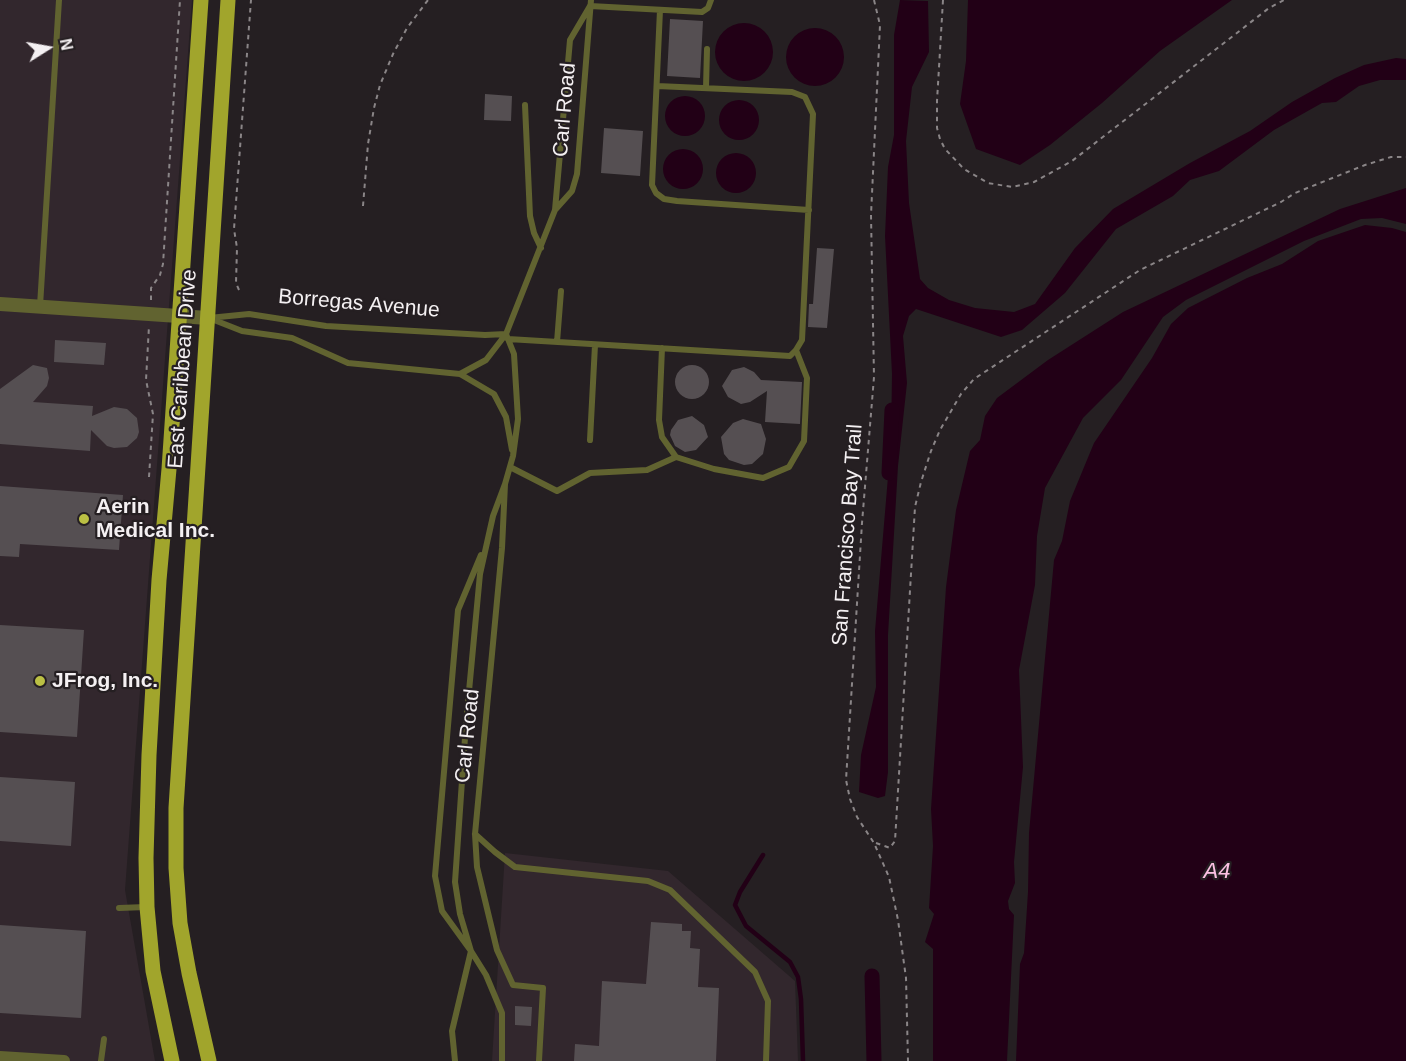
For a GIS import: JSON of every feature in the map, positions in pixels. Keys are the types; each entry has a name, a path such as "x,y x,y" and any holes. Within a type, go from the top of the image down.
{"main road":[{"name":"East Caribbean Drive","path":"172,1061 153,971 147,907 146,858 159,580 180,315 201,0"},
{"name":"East Caribbean Drive","path":"209,1061 180,923 176,868 176,808 228,0"}],"street":[{"name":"Borregas Avenue","path":"0,304 208,318"},
{"path":"6,1058 64,1061"}],"lane":[{"path":"40,306 59,0"},
{"path":"591,3 702,12 708,8 711,0"},
{"name":"Carl Road","path":"555,210 572,191 577,174 591,3"},
{"name":"Carl Road","path":"471,951 460,914 455,882 466,723 480,574 493,516 513,456 518,418 514,354 508,337 555,210 570,40 591,3"},
{"path":"660,10 652,185 656,193 664,199 677,201 808,210"},
{"path":"706,88 707,49"},
{"path":"510,467 557,492 590,473 647,470 676,458 714,469 762,478 789,467 804,441 807,378 796,350 802,340 813,114 805,97 792,92 657,86"},
{"path":"525,105 530,216 541,248"},
{"path":"557,342 561,291"},
{"name":"Borregas Avenue","path":"208,318 249,314 326,326 790,356 796,350"},
{"name":"Borregas Avenue","path":"208,318 242,331 292,338 348,363 460,374 494,394 506,417 513,456"},
{"path":"460,374 486,360 508,337"},
{"path":"590,440 595,345"},
{"path":"662,348 659,420 662,437 676,458"},
{"name":"Carl Road","path":"505,484 502,548 475,834 477,867 497,950 513,985 543,988 538,1061"},
{"name":"Carl Road","path":"487,544 470,578 458,610 435,876 442,911 486,975 502,1013 502,1061"},
{"path":"475,834 515,867 648,881 670,890 755,972 768,1001 766,1061"},
{"path":"119,908 147,907"},
{"path":"455,1061 452,1031 471,951"},
{"path":"101,1061 104,1039"}],"path":[{"path":"151,295 151,288 160,275 163,264 180,0"},
{"path":"239,290 236,283 237,248 234,229 251,0"},
{"path":"363,206 368,144 380,85 407,28 428,0"},
{"name":"San Francisco Bay Trail","path":"874,0 880,25 871,215 874,377 862,523 856,652 846,780 856,817 874,843 889,877 906,978 908,1061"},
{"path":"943,0 937,101 937,128 940,139 945,149 964,169 988,183 1012,187 1034,182 1072,161 1269,8 1284,0"},
{"path":"874,843 890,848 895,841 915,507 931,451 940,430 961,394 974,379 1140,270 1281,202 1295,193 1365,165 1391,157 1406,157"},
{"path":"148,477 153,414 146,380 149,335"}],"shaded area":[{"path":"0,0 192,0 125,890 155,1061 0,1061"},
{"path":"505,853 668,871 795,981 798,1061 492,1061"}],"water":[{"path":"900,0 928,1 929,52 912,87 906,141 909,203 920,279 928,288 949,300 975,308 1014,312 1035,304 1075,248 1113,209 1190,163 1250,131 1292,102 1335,78 1364,65 1396,58 1406,59 1406,80 1380,80 1359,86 1336,102 1322,103 1274,130 1219,171 1190,180 1173,196 1116,229 1065,293 1022,330 1001,337 916,309 909,316 903,336 907,383 898,466 888,635 888,772 885,796 878,798 859,792 861,755 876,687 875,631 891,441 892,374 885,236 888,167 894,135 894,35"},
{"path":"968,0 1232,0 1160,51 1102,103 1050,145 1020,165 976,149 960,104 966,61"},
{"path":"744,23 755,25 768,36 773,52 771,63 760,76 744,81 733,79 720,68 715,52 717,41 728,28"},
{"path":"815,28 826,30 839,41 844,57 842,68 831,81 815,86 804,84 791,73 786,57 788,46 799,33"},
{"path":"685,96 693,97 699,102 704,108 704,124 699,130 693,135 685,136 677,135 671,130 666,124 665,116 666,108 671,102 677,97"},
{"path":"739,100 747,101 753,106 758,112 758,128 753,134 747,139 739,140 731,139 725,134 720,128 719,120 720,112 725,106 731,101"},
{"path":"683,149 691,150 697,155 702,161 702,177 697,183 691,188 683,189 675,188 669,183 664,177 663,169 664,161 669,155 675,150"},
{"path":"736,153 744,154 750,159 755,165 755,181 750,187 744,192 736,193 728,192 722,187 717,181 716,173 717,165 722,159 728,154"},
{"path":"1406,188 1406,224 1382,218 1361,219 1304,241 1186,300 1163,317 1121,380 1083,418 1045,488 1037,536 1035,585 1019,670 1023,767 1014,862 1015,883 1008,901 1009,909 1014,915 1007,1061 933,1061 933,949 925,942 934,914 929,908 933,846 931,809 946,587 956,510 970,451 980,440 985,416 997,398 1048,360 1123,312 1340,209"},
{"name":"A4","path":"1365,225 1406,232 1406,1061 1016,1061 1020,964 1024,953 1028,892 1029,833 1054,560 1062,541 1070,501 1094,443 1152,358 1171,324 1188,308 1247,278 1282,264 1318,241"}],"building":[{"path":"670,19 703,21 700,78 667,76"},
{"path":"485,94 512,96 511,121 484,120"},
{"path":"604,128 643,131 640,176 601,173"},
{"path":"817,248 834,249 827,328 808,327 809,304 813,304"},
{"path":"55,340 106,343 104,365 54,362"},
{"path":"33,365 47,368 49,378 47,386 33,402 93,406 92,416 114,407 127,409 137,418 139,432 137,438 127,447 114,448 107,446 91,430 90,451 0,444 0,389"},
{"path":"692,365 704,370 709,382 704,394 692,399 680,394 675,382 680,370"},
{"path":"744,367 754,372 761,380 802,382 800,424 765,422 767,391 750,402 741,404 728,397 722,386 732,370"},
{"path":"692,416 704,425 708,437 696,450 685,452 675,446 670,435 678,420"},
{"path":"743,419 761,424 766,439 763,454 752,464 744,465 729,460 724,454 721,437 733,423"},
{"path":"0,486 123,495 119,550 20,544 19,557 0,556"},
{"name":"JFrog, Inc.","path":"0,625 84,630 77,737 0,732"},
{"path":"0,777 75,782 71,846 0,841"},
{"path":"651,922 682,924 682,931 691,931 690,948 700,949 698,987 719,988 716,1061 574,1061 575,1044 599,1046 602,981 646,984"},
{"path":"0,925 86,931 81,1018 0,1013"},
{"path":"515,1006 532,1007 531,1026 515,1025"}],"waterway":[{"path":"889,473 892,410"},
{"path":"763,855 740,892 735,905 746,926 790,962 798,977 803,1061"},
{"path":"872,976 874,1061"}],"place":[{"name":"Aerin Medical Inc.","path":"84,519"},
{"name":"JFrog, Inc.","path":"40,681"}]}
